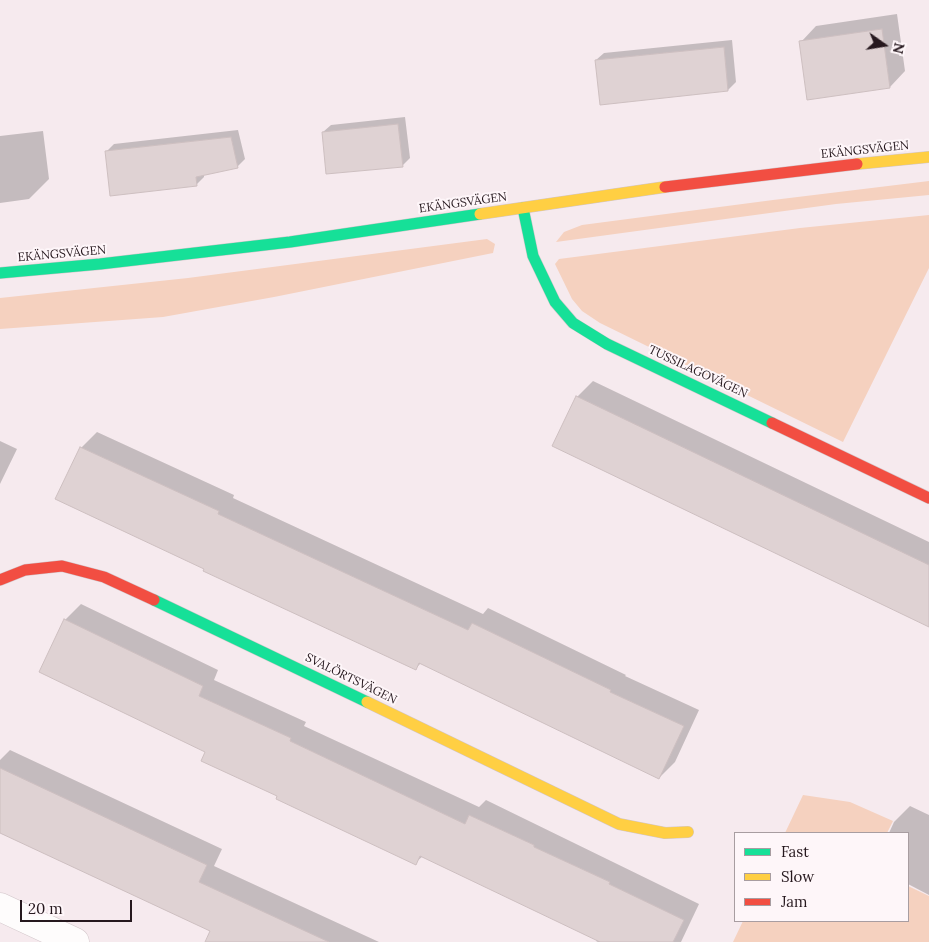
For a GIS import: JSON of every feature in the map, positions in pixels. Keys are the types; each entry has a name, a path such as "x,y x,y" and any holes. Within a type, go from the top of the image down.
{"street":[{"name":"EKÄNGSVÄGEN","path":"0,273 100,264 290,242 731,178 929,157"},
{"name":"TUSSILAGOVÄGEN","path":"523,208 533,256 555,302 573,324 608,344 929,498"},
{"name":"SVALÖRTSVÄGEN","path":"0,580 25,570 62,566 104,577 619,824 666,833 688,832"},
{"path":"0,907 75,942"}],"shaded area":[{"path":"929,181 929,195 836,204 556,242 564,232 582,225"},
{"path":"929,215 929,268 843,442 600,323 582,311 572,299 555,264 559,259 800,228"},
{"path":"487,239 495,244 493,253 274,297 163,317 0,329 0,298 188,278"},
{"path":"803,795 850,802 893,821 888,832 785,832"},
{"path":"909,886 929,896 929,942 733,942 743,922 909,922"}],"building":[{"path":"882,29 890,88 807,100 799,41"},
{"path":"724,47 728,91 600,105 595,60"},
{"path":"398,124 403,167 326,174 322,132"},
{"path":"231,137 238,168 196,177 197,186 110,196 105,151"},
{"path":"576,396 929,565 929,627 552,446"},
{"path":"80,447 219,511 218,514 468,630 472,623 611,690 610,692 684,726 659,779 419,663 416,670 203,571 204,569 55,499"},
{"path":"64,619 203,686 199,696 291,738 290,741 465,824 469,815 610,882 609,884 684,920 673,942 600,942 420,856 416,865 276,799 277,796 201,761 205,752 39,672"},
{"path":"0,768 207,865 199,882 329,942 205,942 210,931 0,833"}],"traffic: fast":[{"path":"523,208 533,256 555,302 573,323 607,344 772,423"},
{"path":"0,273 100,264 290,242 480,214"},
{"path":"154,600 367,702"}],"traffic: slow":[{"path":"857,164 929,157"},
{"path":"480,214 665,187"},
{"path":"367,702 619,824 665,833 688,832"}],"traffic: jam":[{"path":"665,187 857,164"},
{"path":"772,423 929,498"},
{"path":"0,580 25,570 62,566 104,577 154,600"}]}
